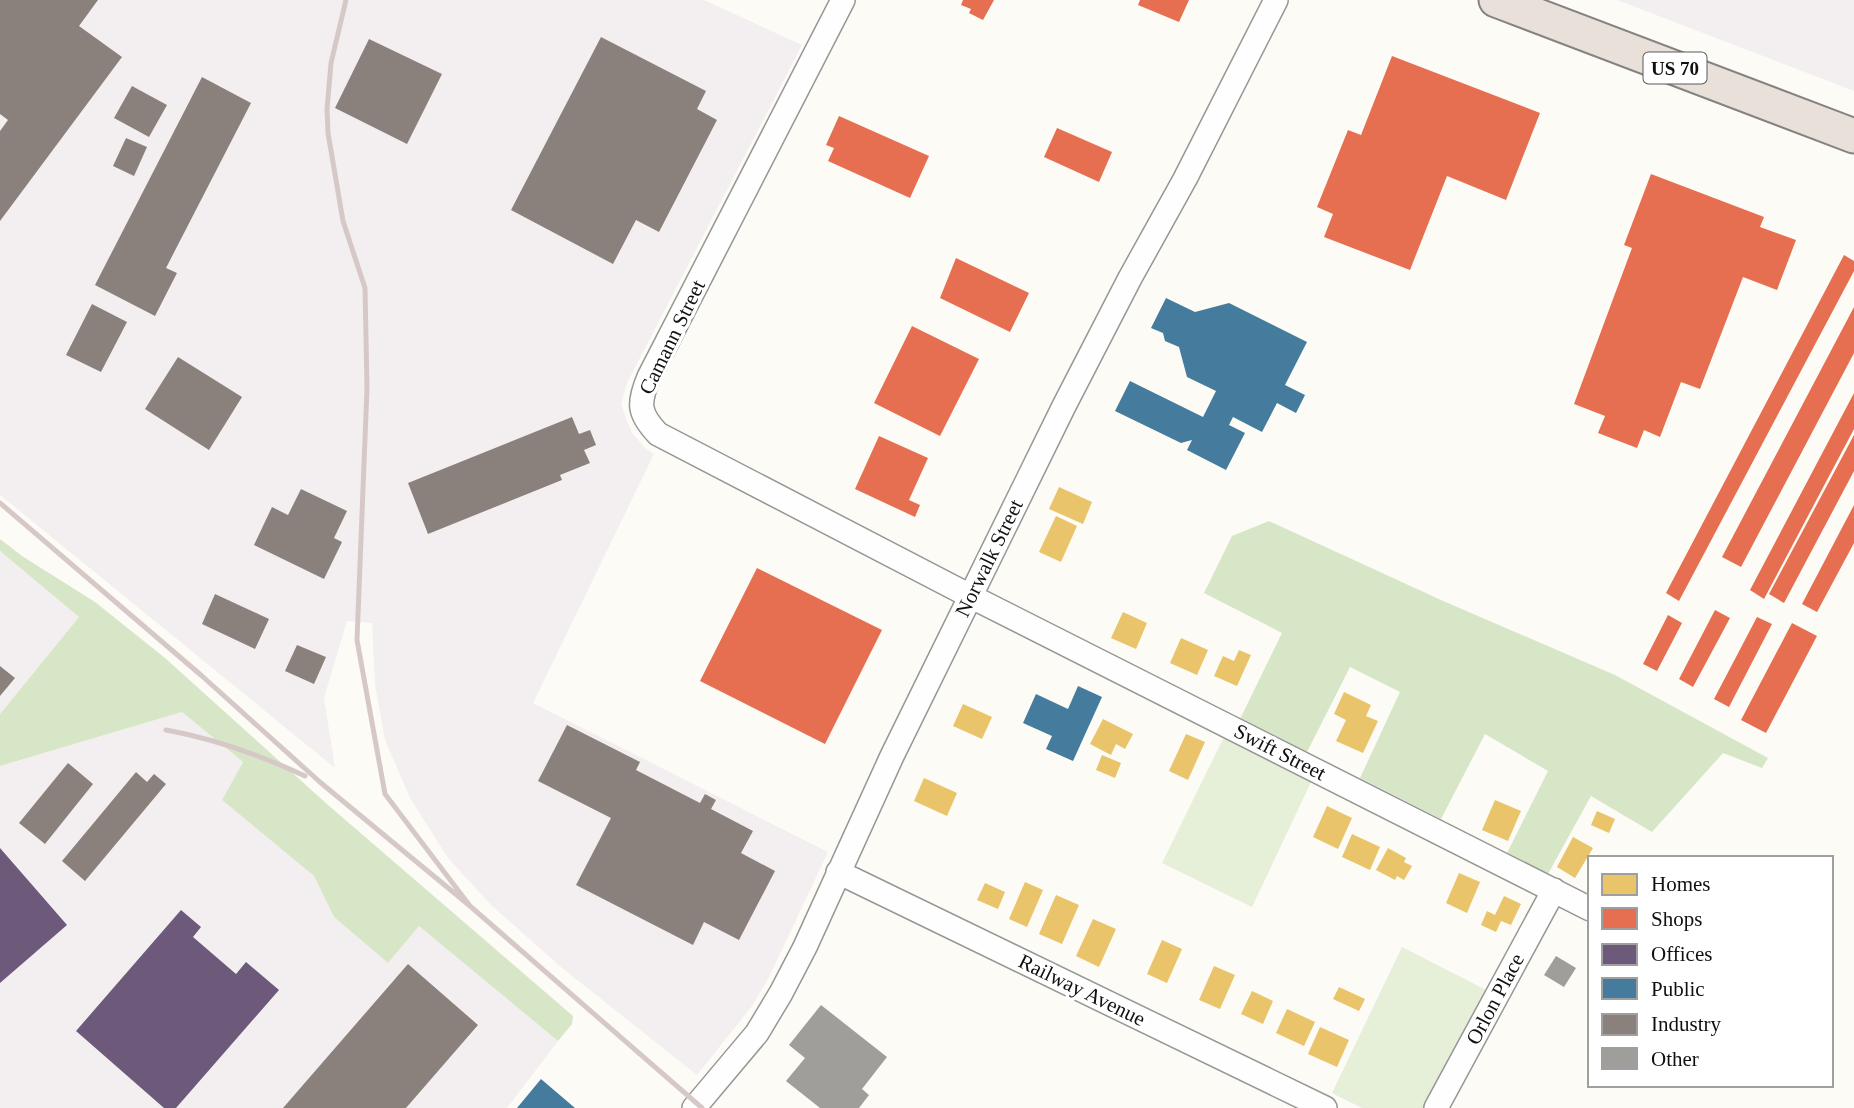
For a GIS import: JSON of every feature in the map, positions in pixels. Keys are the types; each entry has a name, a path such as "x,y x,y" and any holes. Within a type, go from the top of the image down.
{"highway":[{"name":"US 70","path":"1496,0 1854,136"}],"street":[{"name":"Camann Street","path":"842,0 649,377 640,405 645,418 658,434 970,596"},
{"name":"Norwalk Street","path":"694,1108 770,1014 805,947 892,756 1091,352 1175,197 1276,0"},
{"name":"Swift Street","path":"970,596 1588,908"},
{"name":"Railway Avenue","path":"838,872 1325,1108"},
{"name":"Orlon Place","path":"1436,1108 1554,890"}],"shaded area":[{"path":"0,0 704,0 802,45 627,383 621,404 625,416 632,433 654,454 533,703 828,852 768,979 752,1006 697,1075 562,968 491,905 448,858 410,798 385,740 375,685 372,623 347,621 324,698 335,768 0,495"},
{"path":"1617,0 1854,0 1854,91"},
{"path":"0,551 79,617 0,714"},
{"path":"182,712 243,762 222,800 314,876 334,917 388,963 419,926 558,1041 507,1108 0,1108 0,766"}],"green space":[{"path":"1269,521 1441,600 1615,675 1768,758 1762,768 1723,753 1652,832 1591,796 1548,874 1507,853 1548,771 1485,734 1441,819 1360,778 1400,692 1350,667 1307,752 1240,719 1282,633 1204,593 1232,536"},
{"path":"0,539 95,602 165,658 328,805 573,1016 572,1024 558,1041 419,926 388,963 334,917 314,876 222,800 243,762 182,712 0,766 0,714 79,617 0,551"},
{"path":"1224,737 1311,782 1252,907 1162,863"},
{"path":"1402,947 1486,990 1423,1108 1362,1108 1332,1093"}],"building: Homes":[{"path":"1059,487 1092,502 1083,524 1049,509"},
{"path":"1056,516 1077,526 1061,562 1039,552"},
{"path":"1123,612 1147,623 1136,649 1111,638"},
{"path":"1181,638 1208,650 1197,675 1170,663"},
{"path":"1239,650 1251,655 1237,686 1214,676 1223,656 1234,661"},
{"path":"1344,692 1371,705 1366,716 1378,721 1363,753 1336,741 1346,720 1334,714"},
{"path":"963,704 992,717 982,739 953,726"},
{"path":"1103,719 1133,734 1125,749 1116,744 1111,755 1090,744"},
{"path":"1186,734 1205,742 1188,780 1169,771"},
{"path":"1102,755 1121,763 1115,778 1096,770"},
{"path":"924,778 957,793 947,816 914,801"},
{"path":"1495,800 1521,811 1508,841 1482,830"},
{"path":"1327,806 1352,818 1338,849 1313,837"},
{"path":"1597,811 1615,819 1609,833 1591,825"},
{"path":"1352,834 1380,847 1370,870 1342,857"},
{"path":"1573,837 1593,848 1575,878 1557,867"},
{"path":"1388,848 1406,858 1404,862 1412,866 1404,880 1397,876 1395,880 1376,870"},
{"path":"1459,873 1480,882 1467,913 1446,903"},
{"path":"1025,882 1043,890 1027,927 1009,919"},
{"path":"985,883 1005,892 998,909 977,900"},
{"path":"1056,895 1079,905 1062,944 1039,934"},
{"path":"1504,896 1521,904 1511,925 1501,921 1496,932 1481,925 1487,911 1495,915"},
{"path":"1093,919 1116,929 1099,967 1076,956"},
{"path":"1162,940 1182,949 1167,983 1147,974"},
{"path":"1214,966 1235,975 1220,1009 1199,1000"},
{"path":"1339,987 1365,999 1359,1011 1333,999"},
{"path":"1252,991 1273,1001 1263,1024 1241,1014"},
{"path":"1287,1009 1315,1022 1304,1046 1276,1033"},
{"path":"1320,1027 1349,1040 1337,1067 1308,1054"}],"building: Shops":[{"path":"963,0 994,0 983,20 969,13 971,9 961,5"},
{"path":"1140,0 1189,0 1179,22 1138,5"},
{"path":"1392,56 1540,113 1506,200 1447,176 1410,270 1324,237 1333,214 1317,207 1348,130 1361,135"},
{"path":"839,116 929,156 910,198 828,161 834,148 826,145"},
{"path":"1057,128 1112,152 1099,182 1044,157"},
{"path":"1651,174 1764,217 1760,227 1796,240 1777,290 1743,277 1700,389 1681,382 1660,437 1644,430 1637,448 1598,433 1605,416 1574,404 1632,248 1624,245"},
{"path":"1844,255 1854,261 1854,271 1679,601 1666,593"},
{"path":"956,258 1029,293 1010,332 940,298"},
{"path":"1854,307 1854,353 1741,567 1722,557"},
{"path":"912,326 979,359 940,436 874,403"},
{"path":"1854,393 1854,429 1764,599 1750,590"},
{"path":"1854,435 1854,471 1784,603 1769,594"},
{"path":"879,436 928,458 909,500 920,505 915,517 855,489"},
{"path":"1854,505 1854,543 1817,612 1802,604"},
{"path":"757,568 882,630 825,744 700,681"},
{"path":"1715,610 1730,618 1693,687 1679,679"},
{"path":"1668,615 1682,623 1657,671 1643,664"},
{"path":"1757,617 1772,624 1729,707 1714,699"},
{"path":"1792,623 1817,636 1766,733 1741,720"}],"building: Offices":[{"path":"0,848 67,925 0,983"},
{"path":"181,910 201,927 193,937 236,974 246,962 279,990 176,1108 164,1108 76,1031"}],"building: Public":[{"path":"1166,298 1195,312 1229,303 1307,342 1285,385 1305,395 1296,413 1277,403 1262,432 1233,417 1229,425 1245,433 1226,470 1187,450 1192,440 1181,443 1115,411 1130,381 1203,417 1216,391 1187,377 1179,347 1165,341 1163,333 1151,328"},
{"path":"1078,686 1102,697 1073,761 1046,749 1052,736 1023,723 1036,694 1068,709"},
{"path":"541,1079 575,1108 517,1108"}],"building: Industry":[{"path":"0,0 98,0 79,26 122,57 0,221 0,131 8,120 0,114"},
{"path":"601,37 706,91 697,109 717,120 659,232 636,220 613,264 511,210"},
{"path":"369,39 442,74 407,144 335,108"},
{"path":"202,77 251,103 166,268 177,273 155,316 95,285"},
{"path":"132,86 167,105 149,137 114,118"},
{"path":"126,138 147,147 134,176 113,166"},
{"path":"92,304 127,322 101,372 66,355"},
{"path":"178,357 242,397 209,450 145,409"},
{"path":"572,417 579,434 590,430 596,445 584,450 590,463 560,475 562,480 428,534 408,483"},
{"path":"301,489 347,511 334,538 342,542 324,579 254,545 272,507 288,515"},
{"path":"215,594 269,619 255,649 202,624"},
{"path":"297,645 326,657 314,684 285,671"},
{"path":"0,666 15,678 0,696"},
{"path":"567,725 640,762 636,770 700,803 705,794 716,800 711,809 753,831 741,853 775,871 739,940 704,922 693,945 576,885 611,818 538,781"},
{"path":"68,763 93,784 45,844 19,823"},
{"path":"136,772 147,782 154,774 166,784 85,881 62,861"},
{"path":"408,964 478,1025 406,1108 283,1108"}],"building: Other":[{"path":"1556,956 1576,968 1564,987 1544,975"},
{"path":"821,1005 887,1057 862,1089 869,1095 859,1108 820,1108 786,1081 805,1058 789,1045"}],"railway":[{"path":"346,0 331,63 327,109 328,133 343,221 365,288 367,388 357,640 385,794 470,906"},
{"path":"0,503 202,676 321,783 470,906 702,1108"},
{"path":"166,730 237,748 305,776"}]}
